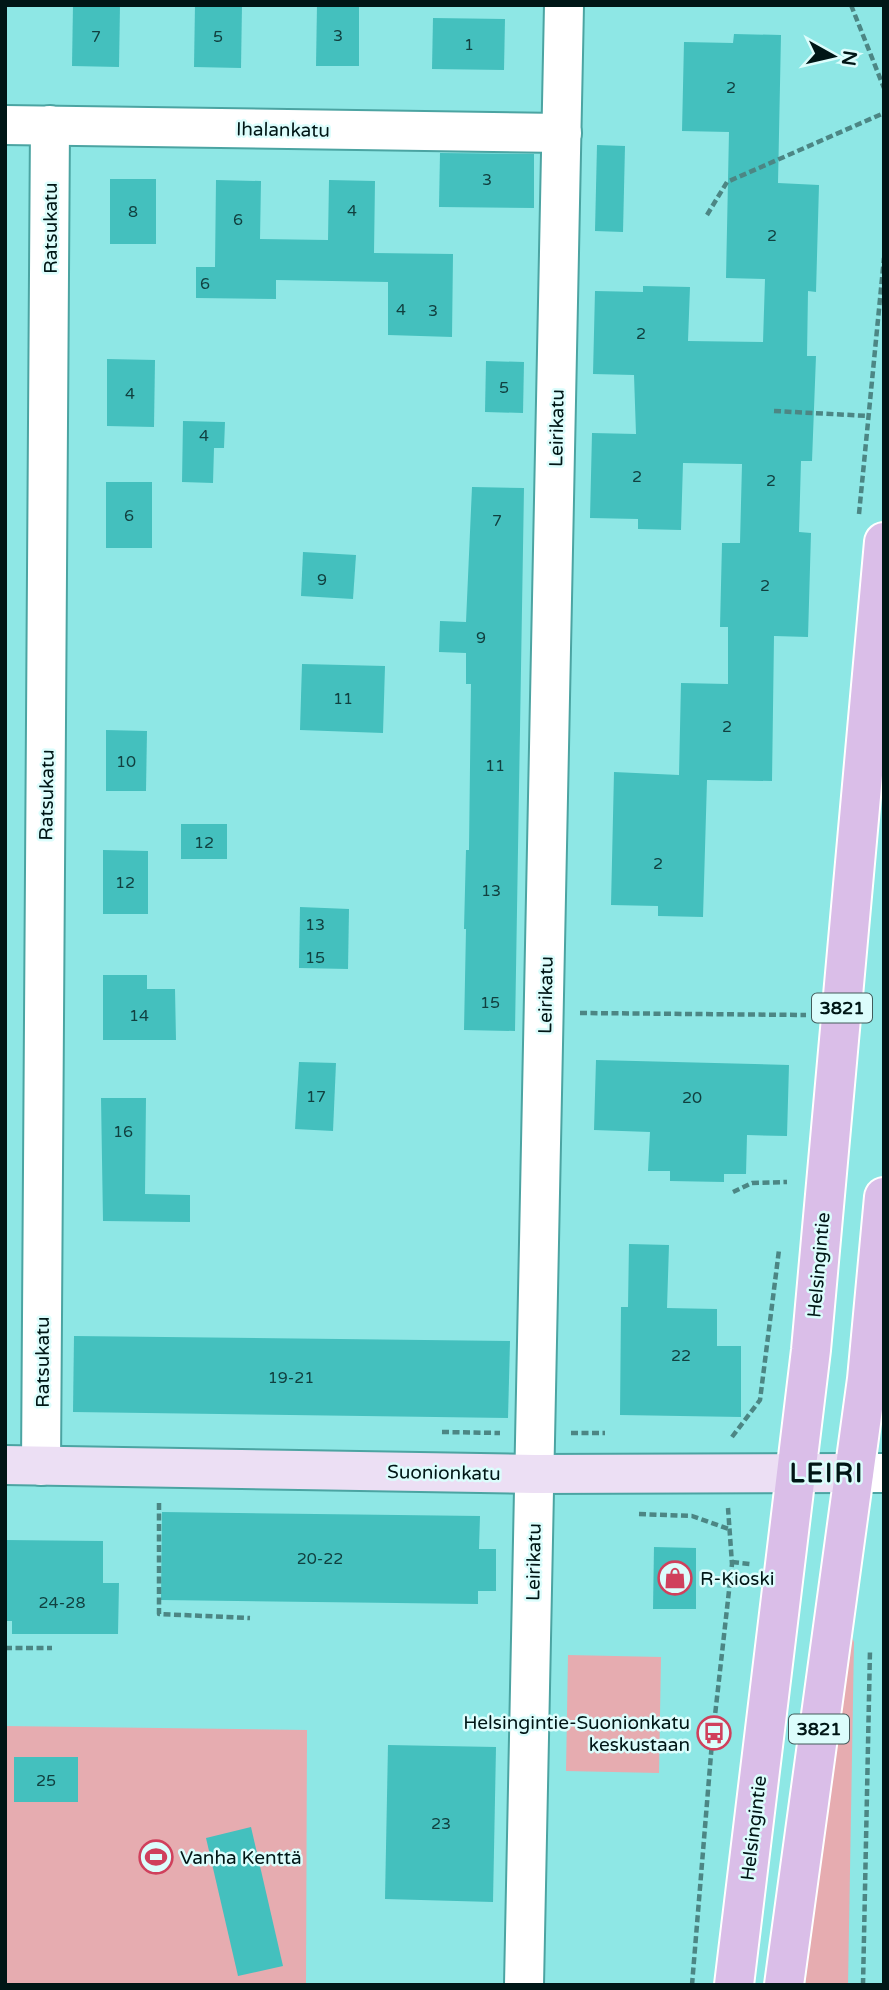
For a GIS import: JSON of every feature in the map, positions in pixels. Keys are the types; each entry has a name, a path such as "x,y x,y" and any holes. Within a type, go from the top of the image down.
{"main road":[{"name":"Helsingintie","path":"734,1985 812,1336 884,542"},
{"name":"3821","path":"784,1985 869,1473 867,1379 884,1197"}],"street":[{"name":"Leirikatu","path":"524,1985 564,5"},
{"name":"Ihalankatu","path":"5,125 562,133"},
{"name":"Ratsukatu","path":"23,1465 50,125"},
{"name":"Suonionkatu","path":"23,1465 535,1474 869,1473"}],"path":[{"path":"852,5 884,88"},
{"path":"707,215 727,182 884,113"},
{"path":"774,411 869,416"},
{"path":"544,1012 807,1015"},
{"path":"733,1192 752,1183 787,1182"},
{"path":"437,1432 615,1433"},
{"path":"720,1434 733,1434"},
{"path":"692,1985 712,1742 732,1563 728,1474"},
{"path":"160,1492 159,1614 250,1618"},
{"path":"863,1985 871,1641"},
{"path":"5,1648 52,1648"}],"shaded area":[{"path":"850,1633 854,1642 848,1985 805,1985"},
{"path":"568,1655 661,1657 659,1773 566,1771"},
{"name":"Vanha Kenttä","path":"5,1726 307,1730 306,1985 5,1985"}],"building":[{"path":"73,5 120,5 119,67 72,66"},
{"path":"195,5 242,5 241,68 194,67"},
{"path":"317,5 359,5 359,66 316,66"},
{"path":"433,18 505,19 504,70 432,69"},
{"path":"734,34 781,35 778,183 819,185 816,292 808,291 807,356 816,356 812,461 801,461 799,532 811,533 808,637 774,636 772,781 707,780 703,917 658,916 658,906 611,905 614,772 679,775 681,683 728,684 728,627 720,627 722,543 740,543 742,464 683,463 681,530 638,529 638,519 590,518 592,433 636,434 634,375 593,374 595,291 643,292 643,286 690,287 688,341 763,342 765,279 726,278 729,132 682,131 684,42 733,43"},
{"path":"597,145 625,146 623,232 595,231"},
{"path":"440,153 534,154 534,208 439,207"},
{"path":"110,179 156,179 156,244 110,244"},
{"path":"216,180 261,181 260,239 328,240 329,180 375,181 374,253 453,254 452,337 388,335 388,282 276,280 276,299 196,298 196,267 215,267"},
{"path":"107,359 155,360 154,427 107,426"},
{"path":"486,361 524,362 523,413 485,412"},
{"path":"183,421 225,422 224,448 214,448 213,483 182,482"},
{"path":"106,482 152,482 152,548 106,548"},
{"path":"472,487 524,488 515,1031 464,1030 471,684 466,684 466,653 439,652 440,621 466,622"},
{"path":"303,552 356,555 353,599 301,596"},
{"path":"302,664 385,666 383,733 300,730"},
{"path":"106,730 147,731 146,791 106,791"},
{"path":"181,824 227,824 227,859 181,859"},
{"path":"103,850 148,851 148,914 103,914"},
{"path":"300,907 349,909 348,969 299,968"},
{"path":"103,975 147,975 147,989 175,989 176,1040 103,1040"},
{"path":"596,1060 789,1065 787,1136 747,1135 746,1174 724,1174 724,1182 670,1181 670,1171 648,1171 650,1132 594,1130"},
{"path":"299,1062 336,1063 333,1131 295,1129"},
{"path":"101,1098 146,1098 145,1194 190,1195 190,1222 103,1221"},
{"path":"629,1244 669,1245 667,1308 717,1309 717,1346 741,1346 741,1417 620,1415 621,1307 628,1307"},
{"path":"74,1336 510,1341 508,1418 73,1412"},
{"path":"162,1512 480,1516 479,1549 496,1549 496,1591 478,1591 478,1604 161,1600"},
{"path":"5,1540 103,1541 103,1583 119,1583 118,1634 12,1634 12,1621 5,1621"},
{"name":"R-Kioski","path":"654,1547 696,1548 696,1609 653,1609"},
{"path":"388,1745 496,1747 493,1902 385,1899"},
{"path":"14,1757 78,1757 78,1802 14,1802"},
{"path":"251,1827 283,1966 238,1976 206,1838"}],"place":[{"name":"R-Kioski","path":"675,1578"},
{"name":"Helsingintie-Suonionkatu keskustaan","path":"714,1733"},
{"name":"Vanha Kenttä","path":"156,1857"}],"district":[{"name":"LEIRI","path":"827,1473"}]}
